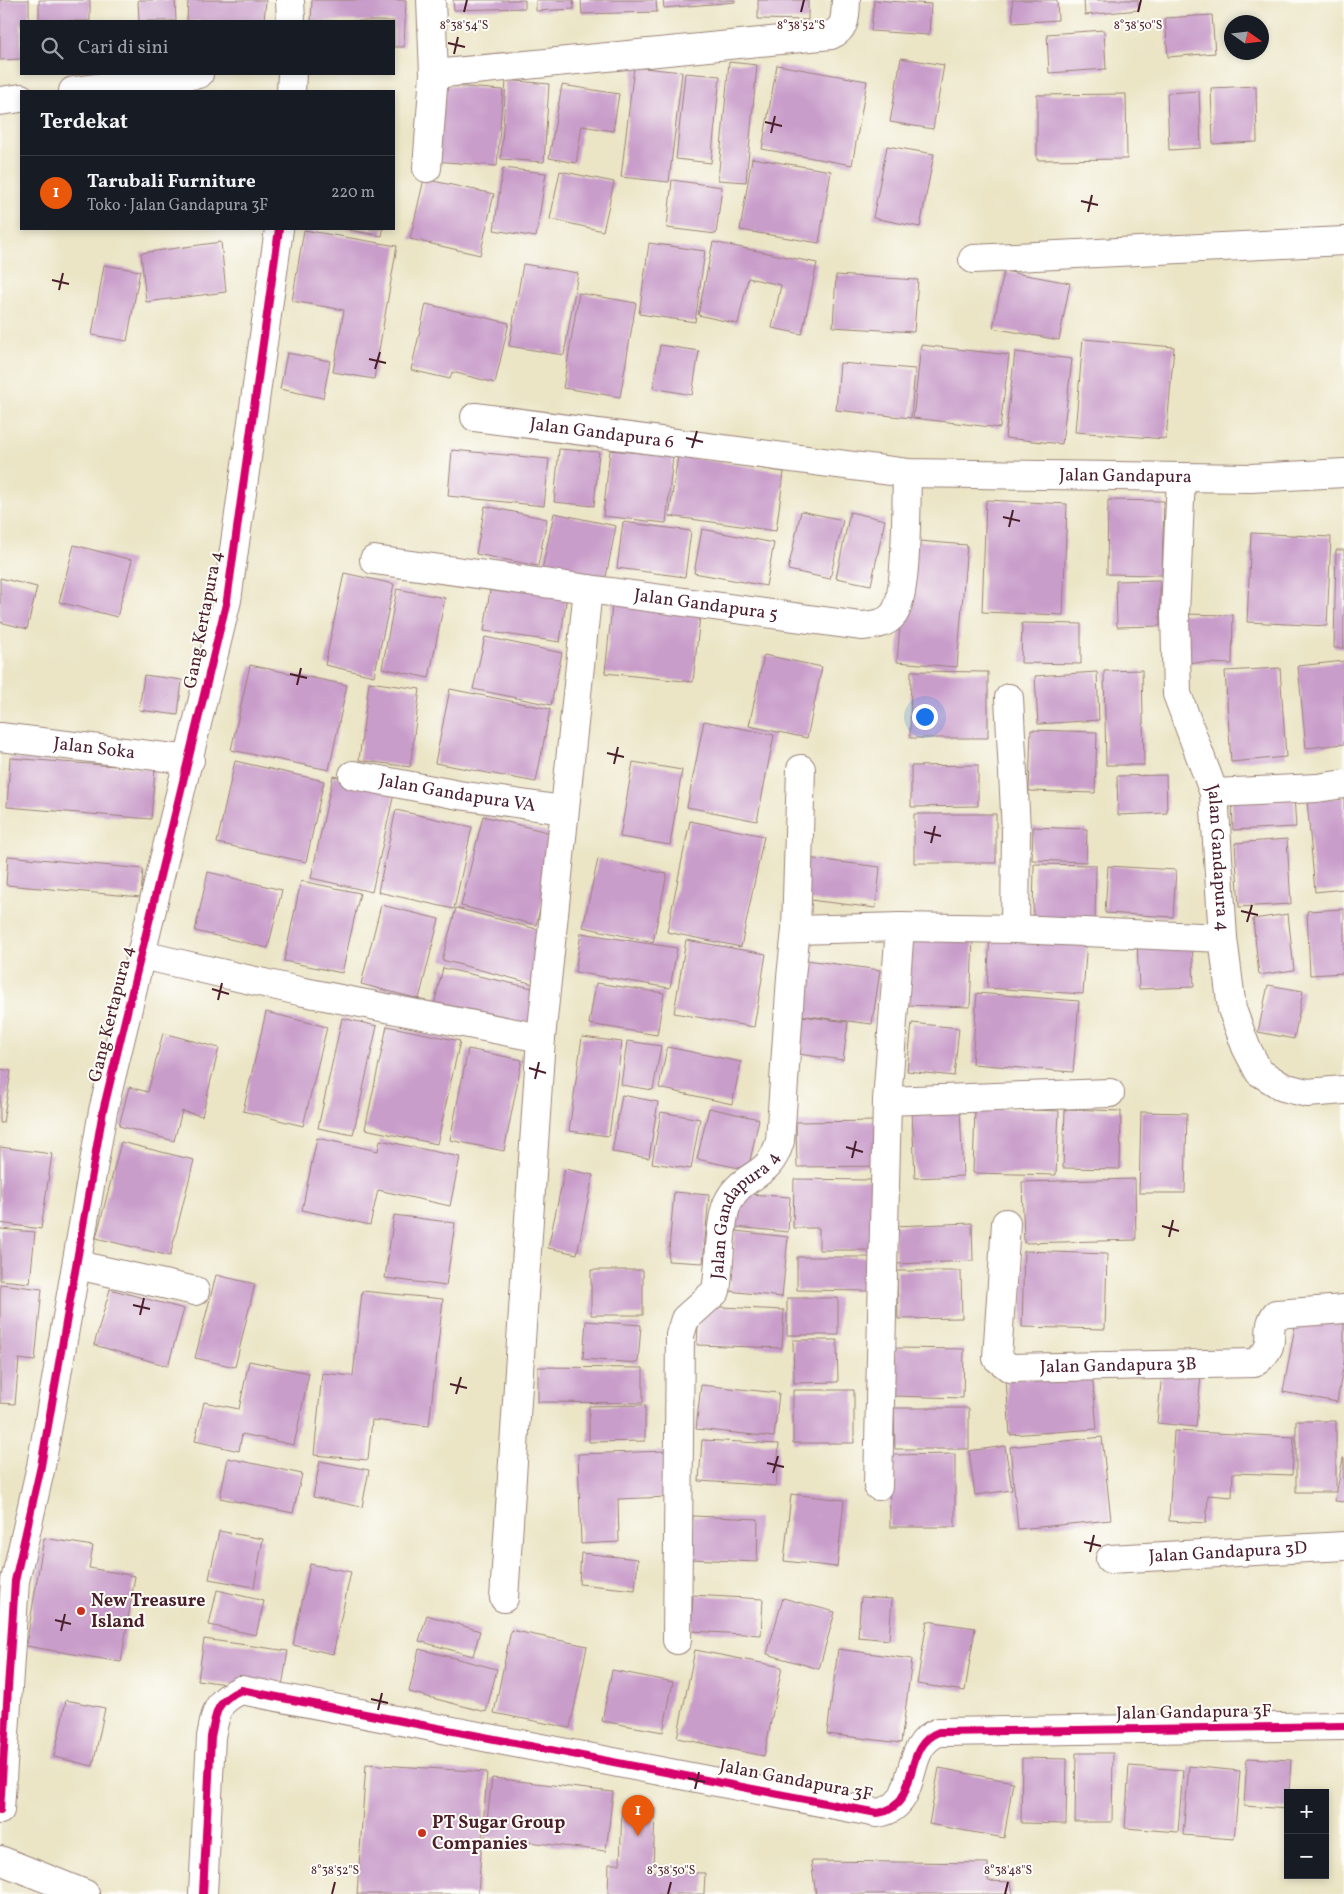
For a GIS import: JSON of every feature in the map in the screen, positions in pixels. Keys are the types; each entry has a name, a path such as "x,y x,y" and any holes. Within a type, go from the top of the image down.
{"main road":[{"path":"290,0 291,20"},
{"path":"427,168 434,74 431,0"},
{"path":"434,74 831,35 842,28 845,20 846,0"},
{"path":"80,90 192,75"},
{"path":"291,90 292,75"},
{"path":"0,101 20,98"},
{"name":"Gang Kertapura 4","path":"0,1810 15,1581 42,1466 103,1111 190,760 227,600 279,230"},
{"path":"973,260 1344,240"},
{"name":"Jalan Gandapura 6","path":"475,417 907,473"},
{"name":"Jalan Gandapura","path":"907,473 1095,474 1251,478 1344,474"},
{"name":"Jalan Gandapura 5","path":"374,560 860,626 880,624 893,616 899,606 904,562 907,473"},
{"name":"Jalan Gandapura 4","path":"796,930 900,927 1015,929 1223,938 1214,793 1177,694 1175,614 1181,477"},
{"path":"504,1598 541,1038 563,810 588,589"},
{"path":"1009,698 1016,830 1015,929"},
{"name":"Jalan Soka","path":"0,737 190,760"},
{"name":"Jalan Gandapura 4","path":"677,1640 680,1335 685,1319 716,1291 727,1202 746,1181 766,1169 775,1157 778,1149 796,930 801,769"},
{"name":"Jalan Gandapura VA","path":"353,775 563,810"},
{"path":"1214,793 1317,788 1344,784"},
{"path":"878,1486 887,1102 900,927"},
{"path":"1223,938 1232,1009 1246,1047 1259,1072 1283,1088 1307,1093 1344,1090"},
{"path":"142,955 299,991 541,1038"},
{"path":"887,1102 1110,1093"},
{"name":"Jalan Gandapura 3B","path":"1006,1223 997,1358 1010,1368 1254,1363 1270,1347 1272,1321 1276,1314 1344,1310"},
{"path":"77,1265 195,1291"},
{"name":"Jalan Gandapura 3D","path":"1110,1559 1344,1546"},
{"name":"Jalan Gandapura 3F","path":"203,1894 211,1737 218,1706 230,1695 241,1690 877,1813 885,1812 901,1801 923,1743 931,1735 939,1732 1344,1726"},
{"path":"0,1860 85,1894"}],"building":[{"path":"0,0 29,0 29,20 20,20 20,59 0,60"},
{"path":"39,0 90,0 90,20 39,20"},
{"path":"138,0 175,0 176,20 139,20"},
{"path":"188,0 266,0 264,20 187,20"},
{"path":"312,0 406,0 404,47 395,47 395,20 311,20"},
{"path":"453,0 525,0 525,8 454,10"},
{"path":"536,0 573,0 574,9 536,11"},
{"path":"581,0 656,0 657,12 582,14"},
{"path":"663,0 735,0 735,2 664,8"},
{"path":"758,0 808,0 808,20 758,19"},
{"path":"874,0 931,4 929,35 871,31"},
{"path":"1012,0 1057,0 1058,20 1013,23"},
{"path":"1084,0 1138,0 1139,10 1085,15"},
{"path":"1212,15 1215,53 1168,57 1165,18"},
{"path":"1104,30 1106,69 1049,73 1047,34"},
{"path":"901,58 944,65 933,129 890,122"},
{"path":"729,62 757,65 746,182 718,180"},
{"path":"777,65 867,81 852,165 762,149"},
{"path":"634,67 682,72 669,182 621,177"},
{"path":"685,73 720,76 711,163 676,159"},
{"path":"506,80 549,84 544,162 501,159"},
{"path":"440,85 503,90 497,166 434,161"},
{"path":"562,85 619,94 613,131 582,126 576,163 549,158"},
{"path":"1256,86 1257,142 1213,144 1211,88"},
{"path":"1199,91 1201,148 1169,150 1167,93"},
{"path":"1126,94 1127,159 1037,160 1037,95"},
{"path":"887,146 934,154 920,227 873,218"},
{"path":"752,158 831,171 819,243 740,230"},
{"path":"503,168 546,173 536,237 494,230"},
{"path":"560,171 614,182 603,231 550,219"},
{"path":"424,179 494,194 480,255 410,239"},
{"path":"672,180 722,187 716,234 667,228"},
{"path":"304,230 397,246 374,379 333,372 344,310 292,301"},
{"path":"349,230 383,230 382,236"},
{"path":"221,242 226,292 146,302 141,253"},
{"path":"713,242 817,263 802,334 772,328 781,285 748,278 738,324 698,315"},
{"path":"649,243 705,251 695,322 639,314"},
{"path":"523,264 578,273 564,355 509,346"},
{"path":"104,265 140,271 127,341 92,335"},
{"path":"1004,271 1070,283 1059,340 993,328"},
{"path":"836,275 918,280 914,332 833,327"},
{"path":"579,293 636,303 620,397 563,388"},
{"path":"426,304 509,323 495,383 452,372 450,379 411,370"},
{"path":"1083,339 1174,347 1166,439 1075,432"},
{"path":"660,345 699,351 692,395 653,388"},
{"path":"921,345 1009,355 1000,428 913,418"},
{"path":"1015,352 1072,359 1062,444 1005,438"},
{"path":"287,353 330,361 323,398 280,389"},
{"path":"840,363 915,369 911,418 836,410"},
{"path":"559,449 599,452 594,506 554,502"},
{"path":"452,450 549,459 544,506 448,496"},
{"path":"610,450 673,456 666,523 603,516"},
{"path":"678,456 784,472 776,531 669,516"},
{"path":"986,500 1067,504 1063,615 982,612"},
{"path":"1108,500 1164,501 1162,575 1107,574"},
{"path":"485,506 547,519 538,566 476,554"},
{"path":"801,511 843,520 830,579 788,570"},
{"path":"850,512 885,520 871,585 836,578"},
{"path":"554,513 616,526 605,582 542,570"},
{"path":"623,522 691,531 685,577 617,568"},
{"path":"702,529 774,543 766,586 694,573"},
{"path":"1251,533 1331,537 1327,626 1247,622"},
{"path":"907,540 967,545 957,667 897,662"},
{"path":"74,545 132,560 117,617 59,602"},
{"path":"1336,550 1344,550 1344,648 1334,648"},
{"path":"344,573 394,584 374,676 325,665"},
{"path":"0,578 37,587 27,629 0,622"},
{"path":"1160,580 1160,626 1117,627 1116,581"},
{"path":"491,583 567,595 560,642 484,631"},
{"path":"397,589 445,598 429,678 382,668"},
{"path":"613,596 701,606 693,682 605,673"},
{"path":"1178,614 1233,615 1232,664 1177,662"},
{"path":"1022,623 1081,624 1081,664 1021,663"},
{"path":"485,637 562,653 551,705 473,689"},
{"path":"764,655 822,667 807,738 749,726"},
{"path":"1344,661 1344,744 1306,748 1298,666"},
{"path":"250,665 347,685 329,770 231,750"},
{"path":"1280,668 1286,757 1231,762 1225,671"},
{"path":"1142,670 1144,765 1106,765 1104,671"},
{"path":"911,671 988,672 988,738 910,738"},
{"path":"1097,672 1099,720 1038,724 1035,676"},
{"path":"144,675 182,680 178,715 139,710"},
{"path":"369,682 420,689 410,767 359,760"},
{"path":"450,689 550,709 536,782 435,763"},
{"path":"704,721 774,735 757,821 687,807"},
{"path":"1031,730 1097,732 1095,793 1029,791"},
{"path":"10,758 155,769 151,819 7,807"},
{"path":"235,761 324,781 306,862 217,843"},
{"path":"633,762 682,770 670,845 620,837"},
{"path":"978,765 978,806 911,807 911,766"},
{"path":"1166,775 1167,813 1118,815 1117,776"},
{"path":"333,776 395,789 372,892 311,878"},
{"path":"1294,797 1296,827 1233,830 1232,800"},
{"path":"1344,797 1344,889 1315,892 1307,800"},
{"path":"396,810 472,827 454,909 378,892"},
{"path":"914,814 996,814 996,863 914,863"},
{"path":"483,816 559,835 536,925 461,906"},
{"path":"690,821 764,836 741,947 667,932"},
{"path":"1033,827 1087,829 1086,862 1032,860"},
{"path":"1287,839 1291,904 1239,907 1235,843"},
{"path":"8,856 143,869 141,897 6,885"},
{"path":"807,858 880,867 876,908 801,899"},
{"path":"598,859 667,874 653,942 583,927"},
{"path":"1034,864 1096,865 1095,919 1033,918"},
{"path":"1108,866 1176,870 1173,917 1105,913"},
{"path":"208,872 282,890 268,948 195,931"},
{"path":"301,881 360,893 342,973 284,961"},
{"path":"381,905 439,919 419,999 361,984"},
{"path":"456,908 548,932 534,984 442,960"},
{"path":"1344,909 1344,973 1310,975 1307,911"},
{"path":"1288,914 1294,970 1259,975 1253,919"},
{"path":"581,933 677,948 670,988 575,972"},
{"path":"990,934 1087,940 1083,994 987,988"},
{"path":"911,935 973,938 970,1007 907,1005"},
{"path":"1192,938 1194,987 1139,989 1137,939"},
{"path":"686,940 766,954 754,1027 674,1013"},
{"path":"807,960 880,970 872,1024 800,1015"},
{"path":"443,968 541,990 531,1035 432,1013"},
{"path":"596,983 664,993 657,1035 589,1024"},
{"path":"1268,985 1303,991 1294,1039 1258,1032"},
{"path":"977,993 1079,1001 1073,1072 972,1064"},
{"path":"266,1012 327,1027 303,1126 243,1111"},
{"path":"795,1015 848,1022 843,1060 790,1053"},
{"path":"342,1018 377,1026 353,1135 318,1128"},
{"path":"912,1023 959,1028 954,1076 907,1071"},
{"path":"387,1026 460,1041 437,1144 365,1129"},
{"path":"163,1033 219,1048 202,1116 182,1111 174,1141 119,1126 129,1087 148,1092"},
{"path":"582,1037 622,1042 609,1136 569,1131"},
{"path":"627,1041 661,1046 653,1090 621,1085"},
{"path":"667,1047 741,1062 732,1104 659,1088"},
{"path":"468,1049 522,1060 504,1151 450,1140"},
{"path":"0,1069 11,1071 3,1123 0,1123"},
{"path":"622,1095 658,1102 649,1158 612,1152"},
{"path":"709,1108 759,1119 748,1170 697,1159"},
{"path":"975,1108 1059,1111 1056,1175 973,1173"},
{"path":"960,1109 963,1176 915,1178 912,1111"},
{"path":"1065,1109 1121,1111 1120,1169 1063,1168"},
{"path":"661,1112 700,1119 691,1169 652,1163"},
{"path":"1141,1112 1187,1113 1185,1193 1139,1193"},
{"path":"880,1121 880,1166 797,1167 796,1122"},
{"path":"317,1138 378,1151 380,1140 460,1157 450,1206 378,1190 370,1225 302,1210"},
{"path":"121,1142 194,1160 170,1256 96,1238"},
{"path":"0,1147 52,1154 41,1229 0,1223"},
{"path":"565,1169 593,1175 577,1254 548,1248"},
{"path":"794,1179 871,1180 871,1196 874,1196 874,1250 819,1250 819,1228 793,1228"},
{"path":"1135,1179 1136,1240 1024,1243 1022,1182"},
{"path":"674,1192 709,1195 703,1263 668,1261"},
{"path":"737,1193 790,1197 788,1232 735,1227"},
{"path":"394,1215 455,1223 446,1286 385,1278"},
{"path":"972,1223 973,1261 896,1264 894,1226"},
{"path":"0,1229 35,1232 30,1283 0,1280"},
{"path":"736,1231 788,1237 782,1297 729,1291"},
{"path":"1024,1251 1107,1254 1105,1329 1022,1327"},
{"path":"797,1257 870,1257 870,1291 797,1290"},
{"path":"591,1270 643,1270 643,1315 591,1315"},
{"path":"897,1271 961,1271 962,1318 898,1319"},
{"path":"216,1275 255,1284 235,1367 195,1358"},
{"path":"0,1284 42,1289 35,1361 19,1359 15,1404 0,1403"},
{"path":"110,1289 184,1309 168,1366 94,1345"},
{"path":"362,1291 443,1299 429,1426 372,1420 368,1460 314,1455 322,1373 353,1376"},
{"path":"787,1298 838,1298 838,1335 787,1335"},
{"path":"699,1306 784,1310 782,1348 697,1345"},
{"path":"1297,1316 1344,1324 1344,1363 1337,1402 1283,1392"},
{"path":"586,1321 641,1325 638,1363 583,1359"},
{"path":"793,1340 837,1340 838,1382 794,1383"},
{"path":"895,1348 964,1349 963,1398 894,1396"},
{"path":"249,1361 309,1373 294,1445 242,1434 239,1451 195,1441 204,1402 239,1409"},
{"path":"538,1367 643,1368 643,1403 538,1402"},
{"path":"1092,1373 1097,1429 1010,1435 1006,1380"},
{"path":"1162,1373 1201,1376 1196,1427 1157,1423"},
{"path":"701,1385 779,1393 774,1437 696,1429"},
{"path":"793,1390 854,1390 854,1443 793,1443"},
{"path":"645,1405 645,1441 589,1442 589,1406"},
{"path":"894,1408 969,1408 969,1449 895,1449"},
{"path":"1296,1421 1336,1421 1336,1492 1296,1492"},
{"path":"1174,1431 1294,1437 1292,1475 1233,1473 1232,1497 1208,1495 1206,1523 1169,1521"},
{"path":"1102,1437 1111,1520 1018,1529 1010,1447"},
{"path":"702,1440 779,1444 776,1486 699,1481"},
{"path":"1005,1446 1012,1490 975,1495 969,1451"},
{"path":"666,1451 668,1497 618,1499 619,1542 581,1544 578,1454"},
{"path":"955,1454 955,1527 890,1527 889,1455"},
{"path":"228,1458 302,1474 293,1513 220,1498"},
{"path":"1344,1458 1344,1502 1335,1501"},
{"path":"320,1461 369,1470 362,1507 313,1497"},
{"path":"791,1494 844,1500 837,1567 784,1561"},
{"path":"693,1516 758,1519 757,1562 691,1559"},
{"path":"219,1531 263,1539 254,1587 209,1579"},
{"name":"New Treasure Island","path":"44,1538 93,1546 89,1568 135,1576 121,1662 26,1646"},
{"path":"581,1553 638,1559 635,1590 579,1584"},
{"path":"310,1564 351,1572 333,1654 293,1645"},
{"path":"217,1590 264,1601 256,1635 209,1625"},
{"path":"693,1595 763,1599 761,1635 691,1631"},
{"path":"861,1597 892,1599 889,1640 858,1637"},
{"path":"783,1598 835,1612 819,1669 767,1654"},
{"path":"427,1615 480,1631 473,1656 419,1641"},
{"path":"927,1621 975,1628 965,1691 917,1684"},
{"path":"511,1630 587,1646 570,1728 494,1713"},
{"path":"204,1639 288,1651 281,1692 198,1680"},
{"path":"419,1649 497,1669 486,1712 409,1692"},
{"path":"838,1649 912,1659 901,1743 827,1734"},
{"path":"695,1650 782,1667 764,1756 677,1738"},
{"path":"612,1670 673,1682 663,1732 602,1721"},
{"path":"66,1700 105,1708 93,1766 54,1757"},
{"path":"1076,1753 1113,1753 1112,1822 1075,1822"},
{"path":"1022,1758 1067,1759 1066,1824 1021,1823"},
{"path":"1247,1758 1291,1760 1289,1789 1284,1789 1284,1809 1244,1806"},
{"name":"PT Sugar Group Companies","path":"366,1764 487,1772 478,1894 357,1894"},
{"path":"1129,1766 1183,1770 1178,1832 1125,1828"},
{"path":"1189,1766 1240,1771 1234,1839 1183,1835"},
{"path":"939,1768 1013,1782 1004,1838 929,1824"},
{"path":"492,1778 613,1792 606,1851 485,1837"},
{"path":"622,1807 655,1808 653,1872 705,1873 704,1894 608,1894 609,1864 620,1864"},
{"path":"811,1861 988,1863 988,1881 1011,1882 1013,1894 816,1894"}],"cycle path":[{"path":"0,1810 15,1581 41,1466 103,1111 227,600 279,230"},
{"path":"203,1894 211,1737 218,1708 226,1698 241,1690 877,1813 891,1808 900,1800 919,1750 927,1739 939,1732 1344,1726"}],"place":[{"name":"New Treasure Island","path":"81,1611"},
{"name":"PT Sugar Group Companies","path":"422,1833"},
{"name":"Tarubali Furniture","path":"638,1836"}]}
